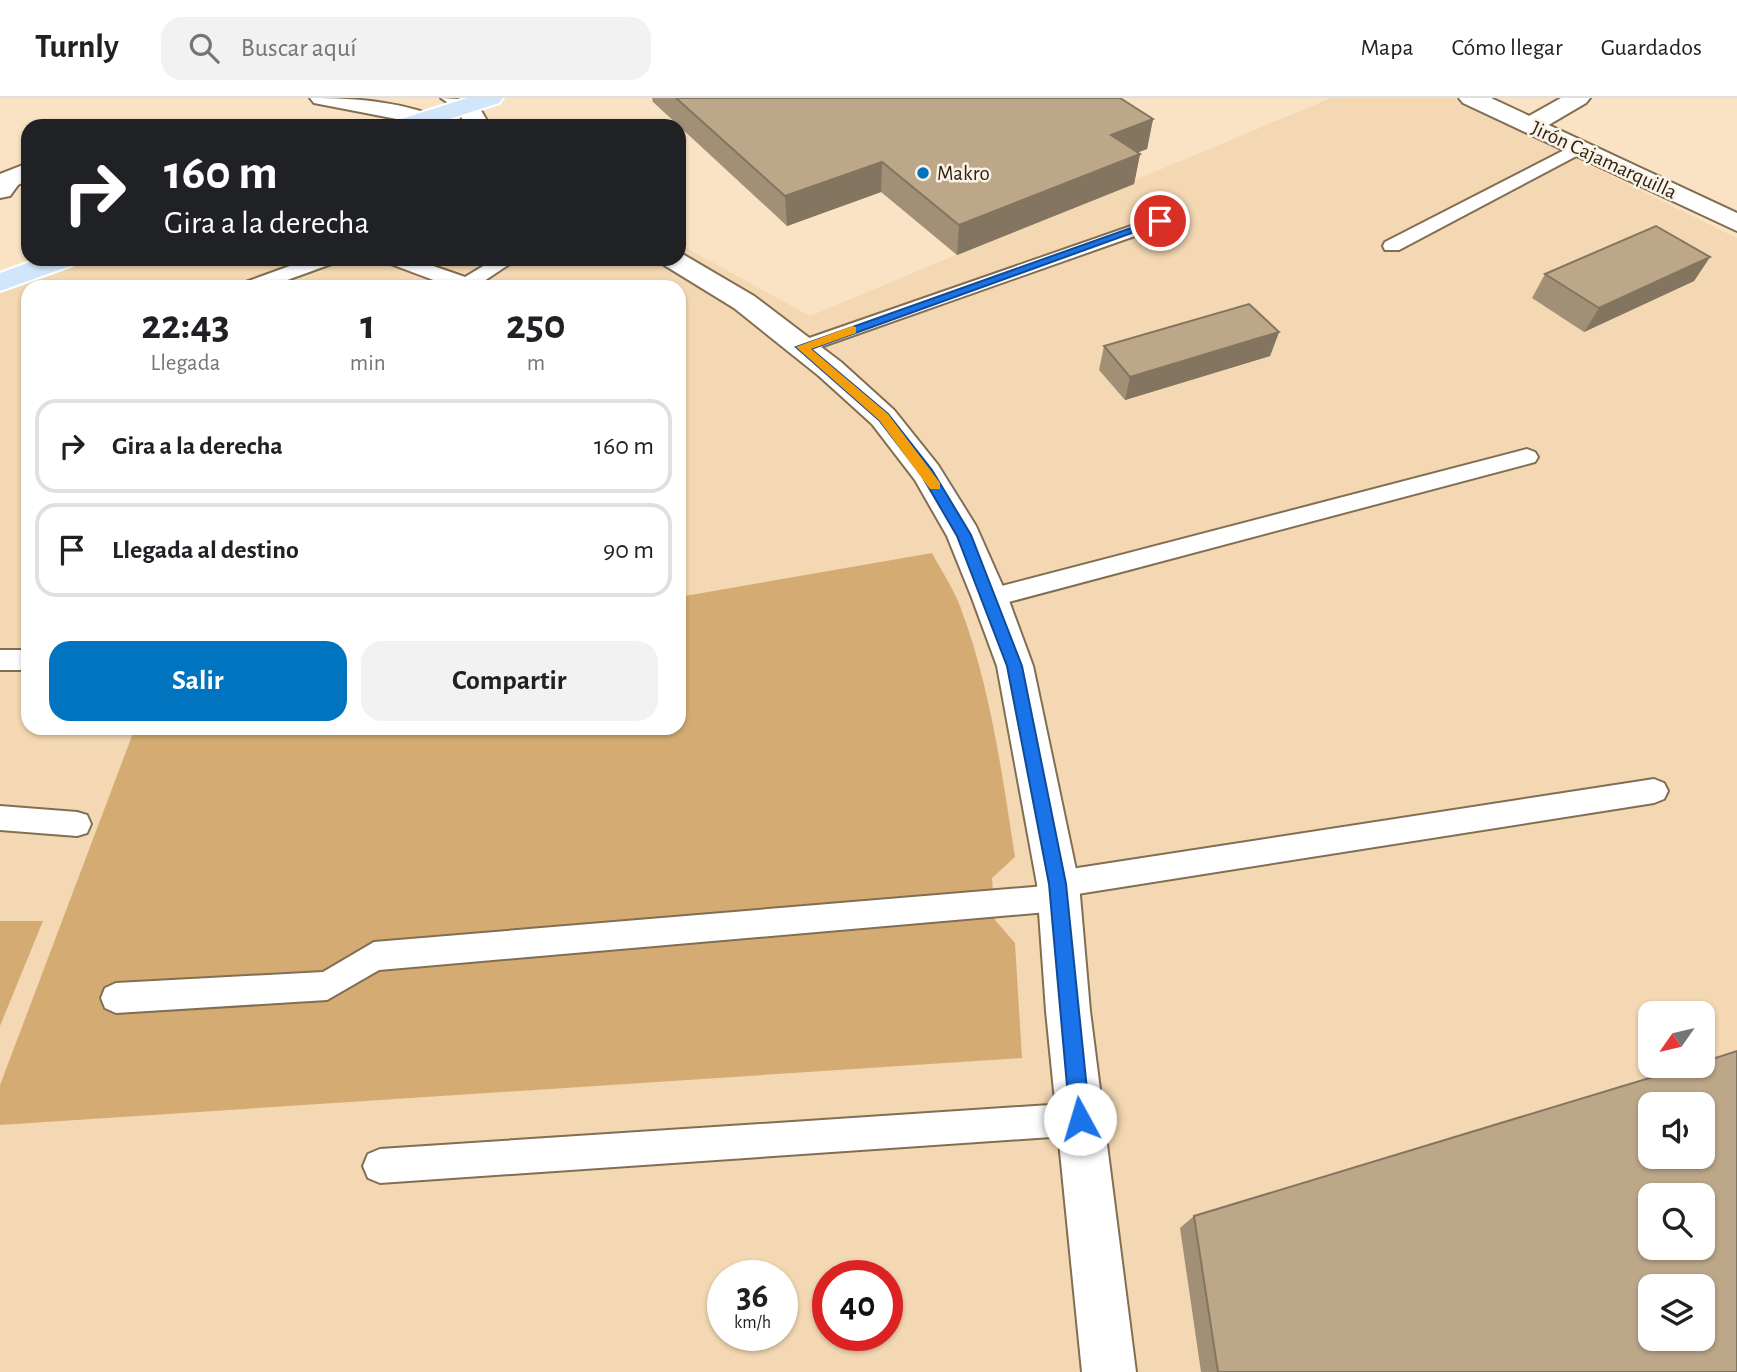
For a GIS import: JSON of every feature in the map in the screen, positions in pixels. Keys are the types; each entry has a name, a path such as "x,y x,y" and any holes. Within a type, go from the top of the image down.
{"main road":[{"path":"426,119 491,98"},
{"path":"0,283 45,266"}],"street":[{"path":"322,98 401,119"},
{"name":"Jirón Cajamarquilla","path":"1471,98 1580,146 1737,223"},
{"path":"1531,125 1577,98"},
{"path":"8,194 8,180 21,174"},
{"path":"685,266 744,302 802,347 883,417 927,473 964,535 990,598 1015,666 1058,891 1080,1119 1109,1372"}],"lane":[{"path":"1392,246 1580,146"},
{"path":"802,347 1160,221"},
{"path":"269,280 308,266"},
{"path":"414,266 450,280"},
{"path":"472,280 496,266"},
{"path":"990,598 1527,457"},
{"path":"0,660 21,660"},
{"path":"116,998 327,986 374,956 1058,891 1654,790"},
{"path":"0,818 77,824"},
{"path":"380,1167 1080,1119"}],"shaded area":[{"path":"1331,98 1454,98 1737,238 1737,1372 0,1372 0,281 40,266 686,266 686,248 810,316"},
{"path":"932,553 957,599 970,636 1000,761 1015,857 992,878 995,920 1015,943 1022,1058 0,1125 0,1085 132,735 686,735 686,596"},
{"path":"0,921 43,921 0,1026"}],"building":[{"name":"Makro","path":"676,98 1120,98 1153,119 1111,135 1140,154 959,225 882,162 785,196"},
{"path":"1656,226 1710,257 1599,308 1545,274"},
{"path":"1249,304 1279,332 1130,377 1104,346"},
{"path":"1737,1051 1737,1372 1218,1372 1194,1216 1649,1078 1715,1078 1715,1058"}],"slow traffic":[{"path":"852,330 802,347 883,417 935,486"}],"place":[{"name":"Makro","path":"923,173"}],"route":[{"path":"1080,1119 1058,884 1015,666 964,535 927,473 883,417 802,347 1160,221"}]}
